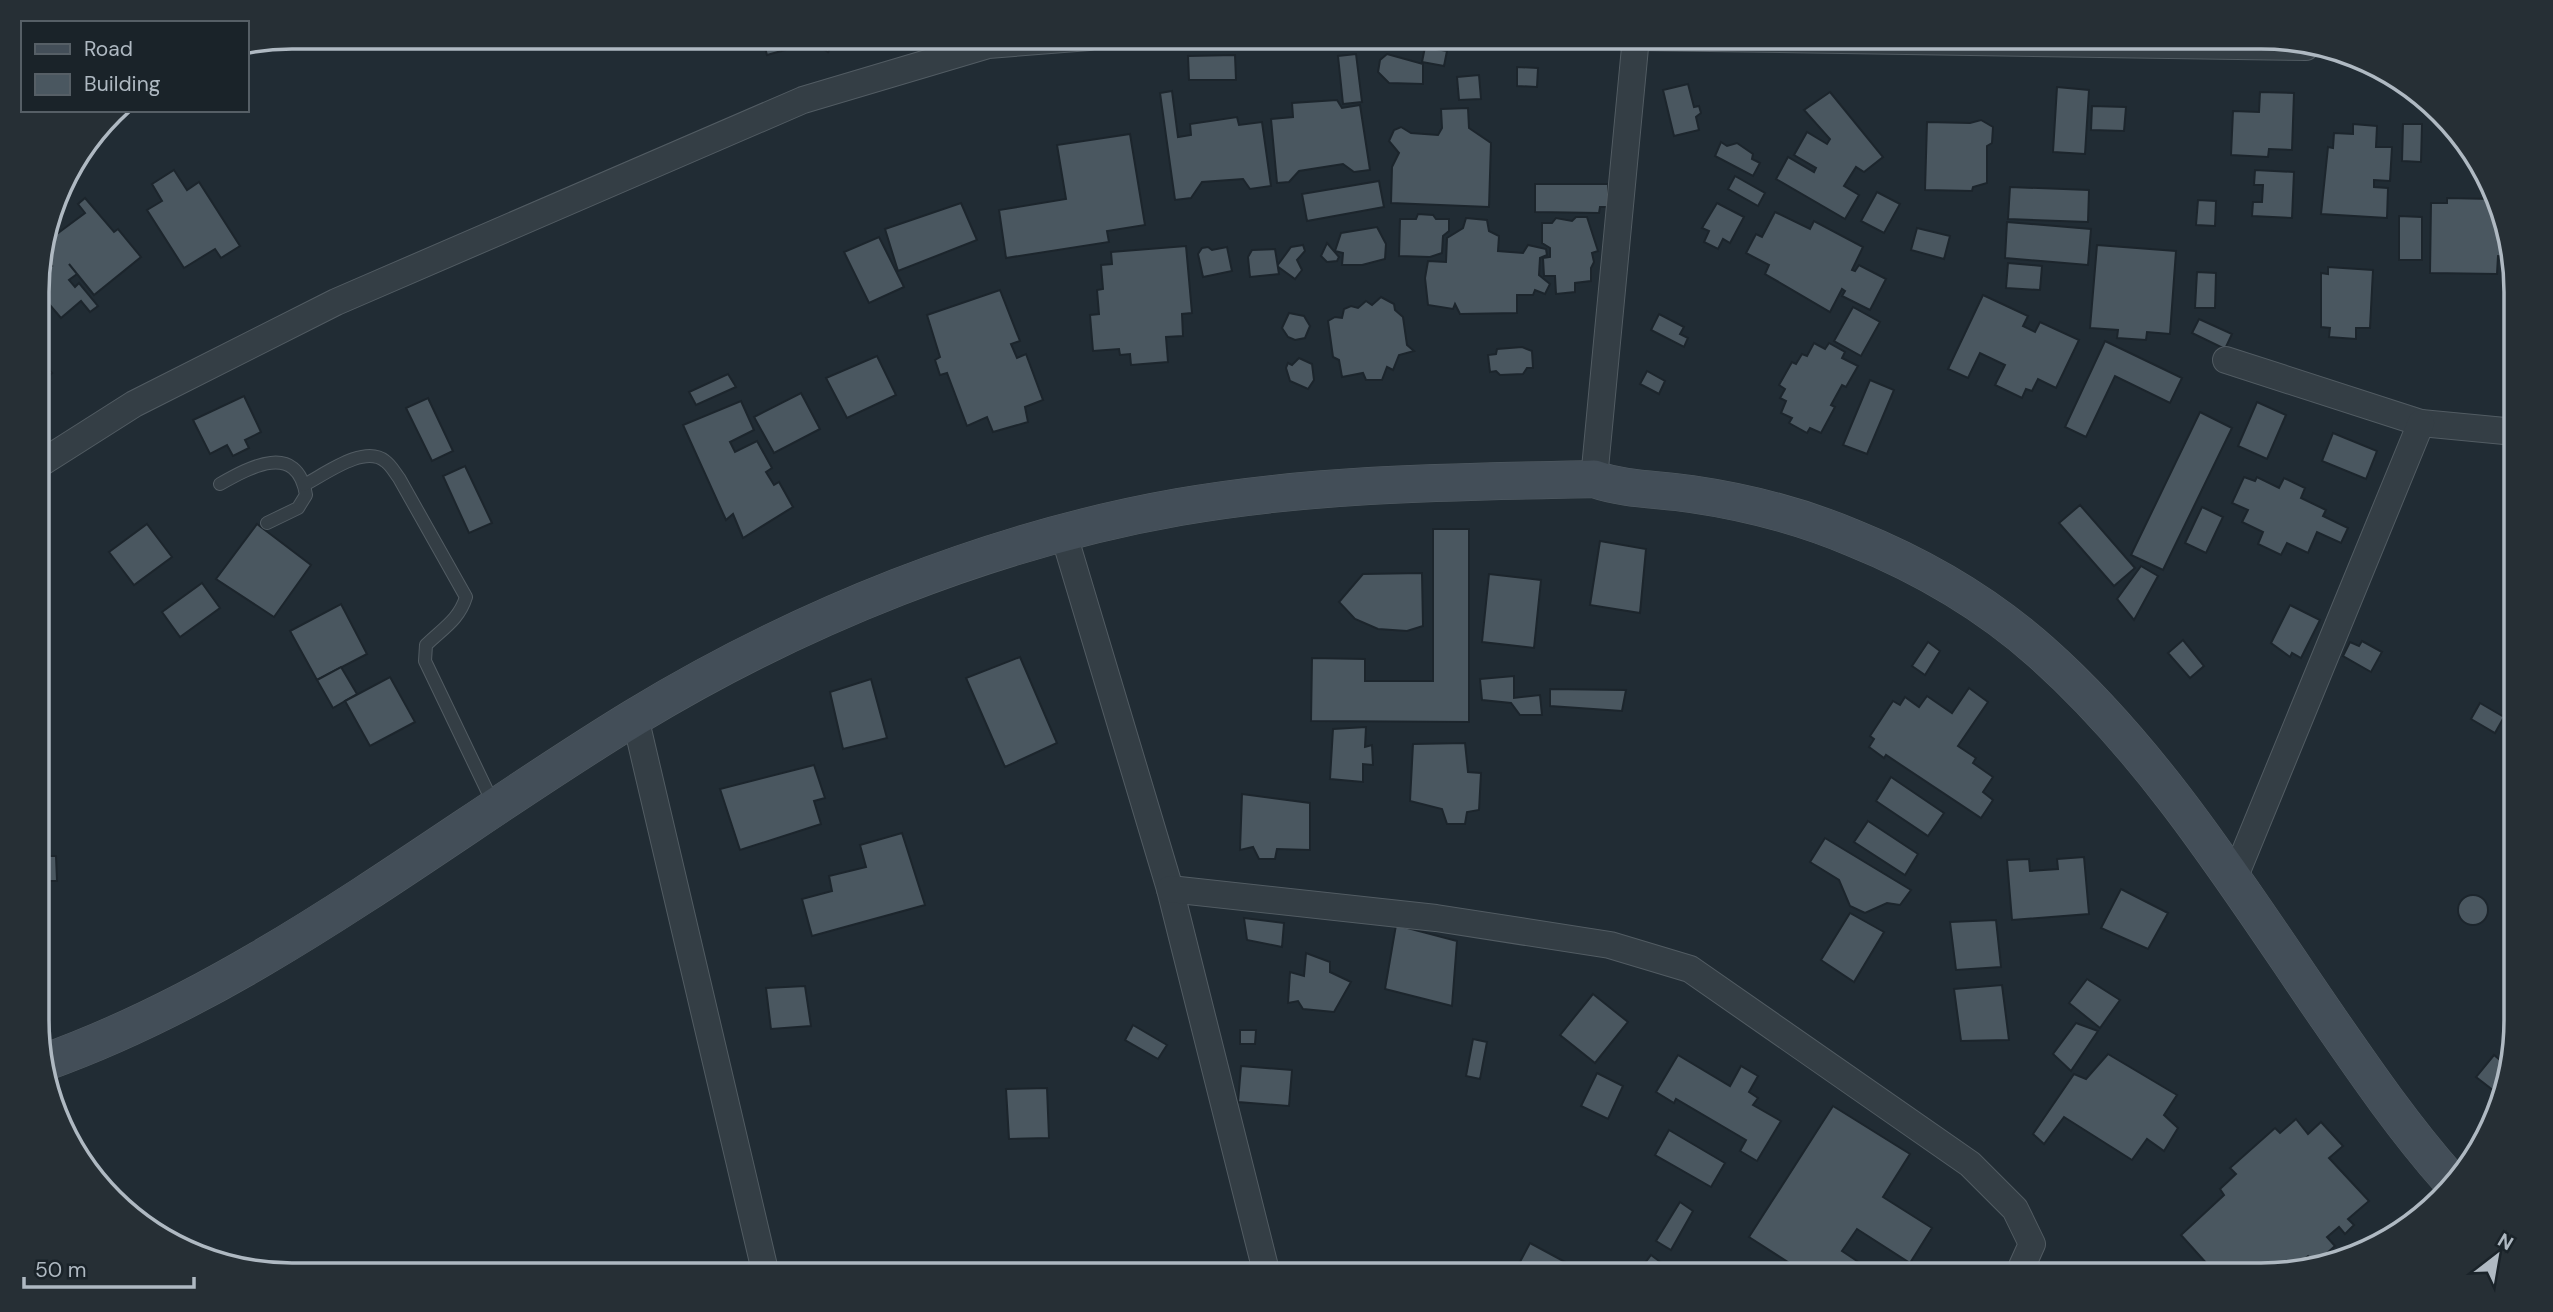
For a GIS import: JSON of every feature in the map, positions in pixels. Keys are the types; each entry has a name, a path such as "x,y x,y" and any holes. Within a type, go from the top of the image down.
{"main road":[{"path":"52,1059 118,1034 180,1003 343,906 635,717 747,652 804,625 948,569 1065,535 1183,506 1328,489 1594,479 1619,487 1689,494 1753,505 1814,523 1891,555 1969,599 2041,652 2121,734 2234,881 2414,1140 2447,1176"}],"street":[{"path":"50,458 134,404 336,302 803,100 975,49"},
{"path":"1594,479 1637,49"},
{"path":"2226,360 2421,423 2504,431"},
{"path":"2234,881 2421,423"},
{"path":"1065,535 1170,888 1264,1263"},
{"path":"635,717 763,1263"},
{"path":"1170,888 1436,918 1610,945 1690,969 1970,1164 2015,1209 2032,1244 2024,1262"}],"lane":[{"path":"304,485 359,458 372,455 386,461 399,478 466,597 462,611 452,623 425,645 425,661 495,807"},
{"path":"220,484 258,465 278,461 290,466 304,485 306,495 298,508 267,523"}],"building":[{"path":"765,49 785,49 785,50 767,55"},
{"path":"1425,49 1447,51 1444,66 1422,62"},
{"path":"1356,54 1362,102 1343,104 1338,56"},
{"path":"1387,54 1423,64 1423,84 1389,83 1378,72 1380,60"},
{"path":"1235,55 1236,80 1189,80 1188,56"},
{"path":"1517,67 1538,68 1537,87 1517,86"},
{"path":"1479,75 1481,99 1459,100 1457,77"},
{"path":"1688,84 1694,107 1699,106 1701,113 1696,117 1699,130 1674,136 1663,90"},
{"path":"2057,87 2089,90 2085,154 2053,152"},
{"path":"1172,91 1178,137 1191,135 1190,124 1237,117 1239,125 1262,122 1271,186 1250,189 1243,179 1202,182 1191,198 1175,200 1160,93"},
{"path":"1830,92 1883,157 1864,172 1856,167 1844,186 1859,195 1845,219 1776,179 1788,157 1814,172 1816,168 1794,155 1807,132 1827,144 1830,139 1804,110"},
{"path":"2260,92 2294,93 2292,150 2269,149 2268,157 2231,155 2233,111 2259,112"},
{"path":"1337,100 1342,108 1360,105 1370,170 1354,172 1343,164 1299,171 1289,182 1277,183 1271,119 1293,117 1292,103"},
{"path":"2092,106 2126,107 2124,131 2091,130"},
{"path":"1468,108 1469,128 1491,143 1489,207 1391,203 1392,167 1399,153 1389,141 1394,130 1401,127 1411,133 1438,135 1442,128 1441,109"},
{"path":"1981,120 1993,127 1992,143 1987,146 1987,183 1973,187 1972,191 1925,190 1927,122 1970,123"},
{"path":"2353,124 2377,126 2376,147 2392,147 2390,181 2374,180 2374,187 2388,188 2387,218 2321,214 2328,147 2333,148 2334,133 2353,134"},
{"path":"2403,124 2422,124 2421,162 2402,161"},
{"path":"1130,134 1145,225 1107,231 1109,242 1006,258 999,210 1066,199 1057,145"},
{"path":"1721,142 1727,146 1737,143 1753,154 1752,159 1760,163 1753,176 1715,156"},
{"path":"174,170 187,190 199,182 240,246 221,258 215,249 184,268 147,210 162,201 152,184"},
{"path":"2255,170 2294,172 2292,218 2252,216 2253,202 2262,202 2263,185 2254,185"},
{"path":"1735,176 1765,193 1758,206 1728,189"},
{"path":"1379,181 1384,207 1307,221 1302,194"},
{"path":"1535,184 1608,184 1608,207 1600,207 1599,213 1535,212"},
{"path":"2010,187 2089,190 2088,222 2008,219"},
{"path":"1877,192 1900,204 1884,233 1861,221"},
{"path":"85,198 114,232 118,229 141,257 94,295 69,264 77,274 69,280 75,287 79,283 98,306 90,312 81,301 61,318 50,305 54,244 56,235 85,213 78,204"},
{"path":"2447,198 2485,199 2501,256 2498,256 2497,274 2430,273 2431,203 2447,203"},
{"path":"2198,200 2216,201 2215,226 2196,225"},
{"path":"961,203 977,240 898,271 885,229"},
{"path":"1717,203 1744,217 1730,243 1723,239 1718,249 1704,242 1709,231 1702,228"},
{"path":"1775,212 1810,229 1814,221 1863,247 1852,270 1855,271 1859,265 1886,279 1870,310 1842,296 1845,291 1842,289 1830,312 1765,274 1769,265 1746,253 1756,234 1762,237"},
{"path":"1418,214 1449,219 1449,231 1443,236 1442,253 1430,257 1399,256 1400,219 1416,219"},
{"path":"2399,216 2422,217 2422,260 2399,260"},
{"path":"1576,217 1587,217 1598,251 1592,253 1594,262 1591,281 1575,283 1575,292 1556,294 1555,276 1544,276 1543,258 1550,257 1550,248 1542,243 1542,223 1552,223 1556,218 1572,221"},
{"path":"1466,218 1487,220 1489,231 1499,236 1498,251 1523,253 1528,245 1546,249 1547,255 1540,258 1539,275 1550,284 1545,294 1535,290 1533,295 1517,295 1517,313 1460,314 1455,304 1453,309 1428,305 1425,278 1428,261 1446,262 1447,238 1463,228"},
{"path":"2007,222 2091,229 2088,265 2005,258"},
{"path":"1377,227 1386,244 1385,259 1362,265 1342,265 1343,253 1335,251 1341,233"},
{"path":"1917,228 1950,236 1944,259 1911,250"},
{"path":"879,237 904,287 869,303 844,252"},
{"path":"1327,243 1339,257 1337,261 1327,262 1321,256"},
{"path":"1303,245 1305,251 1297,260 1302,270 1295,279 1277,266 1291,247"},
{"path":"2097,245 2176,251 2170,334 2147,332 2146,340 2117,338 2118,330 2090,328"},
{"path":"1186,246 1192,313 1182,314 1183,336 1166,337 1168,362 1131,365 1130,354 1120,355 1119,349 1093,351 1090,315 1099,314 1097,290 1103,289 1101,265 1112,264 1111,252"},
{"path":"1208,247 1212,250 1227,247 1232,271 1203,277 1198,254 1202,248"},
{"path":"1275,249 1279,274 1250,277 1248,257 1252,250"},
{"path":"2008,263 2042,266 2040,290 2006,288"},
{"path":"2328,267 2373,270 2370,328 2356,328 2356,339 2329,337 2330,328 2321,327 2321,273 2328,274"},
{"path":"2197,272 2216,273 2215,308 2195,308"},
{"path":"1000,290 1020,341 1011,344 1017,358 1026,354 1043,400 1025,407 1028,422 993,432 987,417 967,426 947,373 940,375 935,360 940,357 927,315"},
{"path":"1983,295 2028,316 2023,326 2035,332 2040,322 2079,340 2056,388 2038,379 2032,391 2026,389 2022,398 1995,385 2005,365 1980,353 1968,378 1948,369"},
{"path":"1381,297 1394,304 1395,310 1403,317 1407,345 1414,351 1399,355 1393,370 1387,367 1382,380 1366,380 1363,373 1342,377 1339,360 1333,357 1328,321 1335,317 1342,318 1344,309 1351,306 1358,308 1366,301 1372,305"},
{"path":"1853,307 1880,322 1861,356 1834,341"},
{"path":"1289,313 1304,316 1310,326 1305,338 1295,340 1288,337 1282,328"},
{"path":"1659,314 1684,327 1680,334 1688,338 1684,347 1651,330"},
{"path":"2199,319 2232,334 2225,349 2192,333"},
{"path":"2105,341 2182,378 2170,403 2115,376 2086,437 2065,427"},
{"path":"1814,343 1825,349 1829,343 1845,352 1842,358 1858,366 1846,387 1842,385 1831,405 1835,407 1821,433 1810,428 1807,433 1789,423 1792,418 1781,413 1786,401 1780,398 1785,389 1779,385 1792,362 1796,364 1802,354 1807,356"},
{"path":"1522,347 1532,351 1533,368 1527,368 1523,374 1500,375 1496,371 1490,372 1488,355 1496,354 1497,349"},
{"path":"877,356 896,395 847,418 826,378"},
{"path":"1299,358 1312,364 1314,380 1308,389 1290,381 1286,368 1288,363 1292,365"},
{"path":"1647,371 1665,381 1659,394 1640,384"},
{"path":"728,374 736,387 696,405 689,392"},
{"path":"1870,380 1894,390 1867,454 1843,445"},
{"path":"801,393 820,429 774,453 754,417"},
{"path":"244,396 261,432 245,440 249,448 233,456 227,445 210,454 193,420"},
{"path":"428,398 453,451 432,461 406,408"},
{"path":"741,401 754,430 730,442 735,452 757,441 772,468 766,472 774,485 779,482 793,507 743,538 733,514 726,520 683,425"},
{"path":"2257,402 2286,415 2267,459 2238,446"},
{"path":"2200,412 2232,428 2163,570 2131,555"},
{"path":"2333,433 2377,451 2366,479 2322,461"},
{"path":"465,466 492,523 469,533 443,476"},
{"path":"2244,477 2255,481 2257,477 2279,488 2284,478 2305,488 2301,498 2326,510 2323,516 2348,528 2341,543 2317,532 2308,553 2287,543 2281,555 2258,544 2263,532 2242,522 2248,510 2232,503"},
{"path":"2080,505 2135,568 2114,586 2059,523"},
{"path":"2202,507 2223,517 2206,553 2185,543"},
{"path":"147,524 172,557 134,585 109,552"},
{"path":"257,524 311,565 274,617 216,579"},
{"path":"1433,529 1469,529 1469,722 1311,721 1312,658 1365,659 1365,681 1433,681"},
{"path":"1600,541 1646,549 1640,613 1590,605"},
{"path":"2141,566 2158,576 2134,620 2117,599"},
{"path":"1422,573 1423,626 1407,631 1378,629 1355,619 1339,602 1363,574"},
{"path":"1489,574 1541,580 1534,648 1482,642"},
{"path":"202,583 220,608 180,637 162,612"},
{"path":"341,604 367,654 317,680 290,631"},
{"path":"2290,605 2320,620 2301,658 2292,653 2290,657 2271,643"},
{"path":"2183,640 2204,666 2190,678 2168,653"},
{"path":"2362,641 2382,652 2371,672 2343,656 2350,642 2359,646"},
{"path":"1928,642 1940,651 1925,675 1912,666"},
{"path":"1020,657 1057,743 1005,767 966,678"},
{"path":"341,667 357,694 333,708 317,680"},
{"path":"1514,676 1514,698 1540,695 1542,715 1520,715 1511,703 1482,700 1480,679"},
{"path":"390,677 415,722 370,746 345,701"},
{"path":"871,679 887,738 843,749 830,692"},
{"path":"1969,688 1988,702 1958,746 1976,758 1973,763 1993,777 1983,792 1993,800 1981,818 1886,755 1884,758 1869,747 1874,739 1870,736 1893,701 1900,705 1905,697 1919,707 1927,696 1952,713"},
{"path":"1550,689 1626,690 1622,711 1550,706"},
{"path":"2480,703 2504,717 2495,733 2471,719"},
{"path":"1366,727 1365,747 1372,745 1373,765 1363,764 1363,782 1330,779 1333,729"},
{"path":"1465,743 1468,772 1481,773 1479,810 1467,812 1465,824 1447,824 1442,809 1410,801 1413,744"},
{"path":"814,765 825,798 814,801 821,824 740,850 720,789"},
{"path":"1891,777 1944,813 1928,836 1876,801"},
{"path":"1242,794 1310,803 1310,850 1277,849 1275,859 1259,859 1253,847 1240,850"},
{"path":"1868,821 1918,854 1905,875 1854,842"},
{"path":"902,833 925,905 812,936 802,899 832,891 829,876 866,867 860,845"},
{"path":"1825,838 1911,890 1900,905 1887,903 1865,913 1850,906 1839,880 1810,862"},
{"path":"49,856 56,856 57,881 49,881"},
{"path":"2084,857 2089,914 2012,920 2007,860 2029,859 2030,871 2058,869 2057,859"},
{"path":"2121,889 2168,913 2148,949 2101,928"},
{"path":"2473,895 2479,896 2487,904 2487,916 2479,924 2473,925 2467,924 2459,916 2458,910 2459,904 2467,896"},
{"path":"1850,913 1884,932 1854,982 1821,960"},
{"path":"1244,918 1284,923 1282,947 1247,940"},
{"path":"1996,920 2001,967 1956,970 1950,922"},
{"path":"1396,925 1457,941 1452,1006 1385,989"},
{"path":"1306,953 1330,962 1330,972 1351,982 1334,1012 1303,1009 1298,1001 1288,1003 1290,972 1304,976"},
{"path":"2087,979 2120,1000 2100,1028 2069,1003"},
{"path":"2002,985 2009,1040 1961,1041 1954,989"},
{"path":"805,986 811,1026 771,1029 766,988"},
{"path":"1593,994 1628,1022 1595,1063 1560,1035"},
{"path":"2076,1023 2098,1031 2071,1071 2053,1054"},
{"path":"1133,1025 1167,1045 1158,1059 1125,1040"},
{"path":"1240,1030 1256,1030 1255,1044 1240,1044"},
{"path":"1473,1039 1487,1042 1480,1079 1466,1076"},
{"path":"2108,1054 2177,1095 2164,1115 2178,1128 2164,1151 2147,1139 2132,1160 2064,1117 2044,1144 2033,1134 2074,1074 2086,1079"},
{"path":"1678,1055 1730,1086 1741,1066 1758,1076 1749,1092 1758,1098 1753,1105 1781,1121 1757,1161 1740,1151 1746,1140 1676,1099 1674,1103 1656,1092"},
{"path":"2494,1055 2500,1060 2493,1090 2476,1077"},
{"path":"1241,1066 1292,1070 1289,1106 1238,1102"},
{"path":"1597,1073 1623,1086 1608,1119 1581,1106"},
{"path":"1047,1088 1049,1138 1009,1139 1006,1089"},
{"path":"1833,1106 1910,1154 1883,1197 1932,1228 1911,1262 1857,1229 1842,1251 1859,1262 1788,1262 1749,1237"},
{"path":"2296,1119 2308,1134 2321,1122 2343,1146 2329,1158 2369,1201 2348,1219 2354,1225 2345,1234 2339,1227 2327,1237 2335,1246 2327,1253 2277,1262 2205,1262 2181,1235 2224,1195 2220,1189 2236,1174 2230,1168 2275,1128 2280,1133"},
{"path":"1669,1130 1725,1163 1711,1187 1655,1155"},
{"path":"1680,1202 1693,1211 1671,1250 1656,1241"},
{"path":"1530,1243 1566,1262 1520,1262"},
{"path":"1651,1255 1661,1262 1646,1262"}]}
